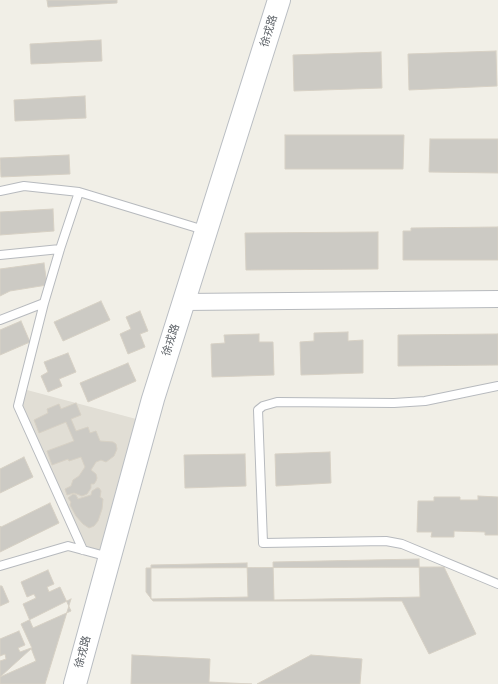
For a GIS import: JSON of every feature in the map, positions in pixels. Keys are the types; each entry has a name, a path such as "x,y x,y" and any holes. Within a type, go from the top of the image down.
{"street":[{"name":"徐戎路","path":"75,684 153,400 279,0"},
{"path":"184,302 498,299"}],"lane":[{"path":"0,191 24,186 80,192 206,231"},
{"path":"80,192 60,249 44,303 18,406 83,550"},
{"path":"0,255 60,249"},
{"path":"0,320 44,303"},
{"path":"498,386 425,400 394,403 277,402 263,406 258,410 263,543 386,541 402,544 498,584"},
{"path":"0,566 68,546 110,557"}],"shaded area":[{"path":"27,390 140,420 103,552 84,548 22,406"}],"building":[{"path":"47,0 117,0 117,3 48,7"},
{"path":"101,40 102,61 31,64 30,44"},
{"path":"496,51 497,86 409,90 408,54"},
{"path":"381,52 382,88 294,91 293,55"},
{"path":"85,96 86,118 15,121 14,100"},
{"path":"285,135 404,135 403,169 285,169"},
{"path":"430,139 498,139 498,173 429,172"},
{"path":"69,155 70,174 1,177 0,158"},
{"path":"53,209 54,231 0,235 0,212"},
{"path":"498,227 498,260 403,260 403,231 411,231 411,228"},
{"path":"378,232 378,269 246,270 245,233"},
{"path":"44,263 47,285 10,291 0,296 0,269"},
{"path":"101,301 110,320 63,341 54,322"},
{"path":"140,311 148,331 140,334 145,347 128,354 120,334 131,329 126,317"},
{"path":"21,321 30,342 0,355 0,330"},
{"path":"348,332 348,341 363,340 363,373 301,375 300,342 314,341 314,333"},
{"path":"259,334 259,342 273,342 274,375 212,377 211,344 225,343 224,335"},
{"path":"498,334 498,365 398,366 398,335"},
{"path":"68,353 76,372 59,379 62,386 48,392 41,376 48,372 44,362"},
{"path":"128,363 136,381 88,402 80,383"},
{"path":"76,403 81,415 71,419 76,431 88,427 90,433 96,431 100,441 113,442 116,444 117,449 114,456 106,462 101,460 96,462 91,470 96,474 96,481 94,484 91,484 91,488 87,494 82,496 74,493 67,495 65,489 71,486 73,480 79,476 85,467 81,457 69,461 68,459 52,465 47,451 74,441 66,422 39,433 34,420 48,413 47,409 59,404 61,409"},
{"path":"330,452 331,483 276,486 275,454"},
{"path":"245,454 246,486 185,488 184,455"},
{"path":"24,457 33,477 0,493 0,469"},
{"path":"97,488 101,491 100,497 103,499 102,509 98,521 94,526 89,528 76,516 68,498 73,494 76,495 78,499 91,495 92,491"},
{"path":"478,496 498,497 498,535 485,535 485,532 454,531 454,537 431,537 432,532 417,532 418,501 434,501 434,497 460,497 460,500 478,500"},
{"path":"50,503 59,523 0,552 0,526 1,527"},
{"path":"419,559 420,597 274,600 273,562"},
{"path":"247,563 248,597 151,599 151,565"},
{"path":"444,567 476,634 429,654 402,601 153,601 146,592 146,568"},
{"path":"48,570 54,584 47,587 49,592 60,587 71,611 33,628 23,604 36,598 34,594 27,597 21,582"},
{"path":"0,586 2,586 9,602 0,606"},
{"path":"71,599 45,684 0,684 0,677 32,648 21,624"},
{"path":"19,631 25,645 18,648 20,652 31,648 36,661 0,677 0,661 6,659 5,654 0,656 0,639"},
{"path":"132,655 210,659 209,682 252,684 131,684"},
{"path":"311,655 362,659 360,684 257,684"}]}
